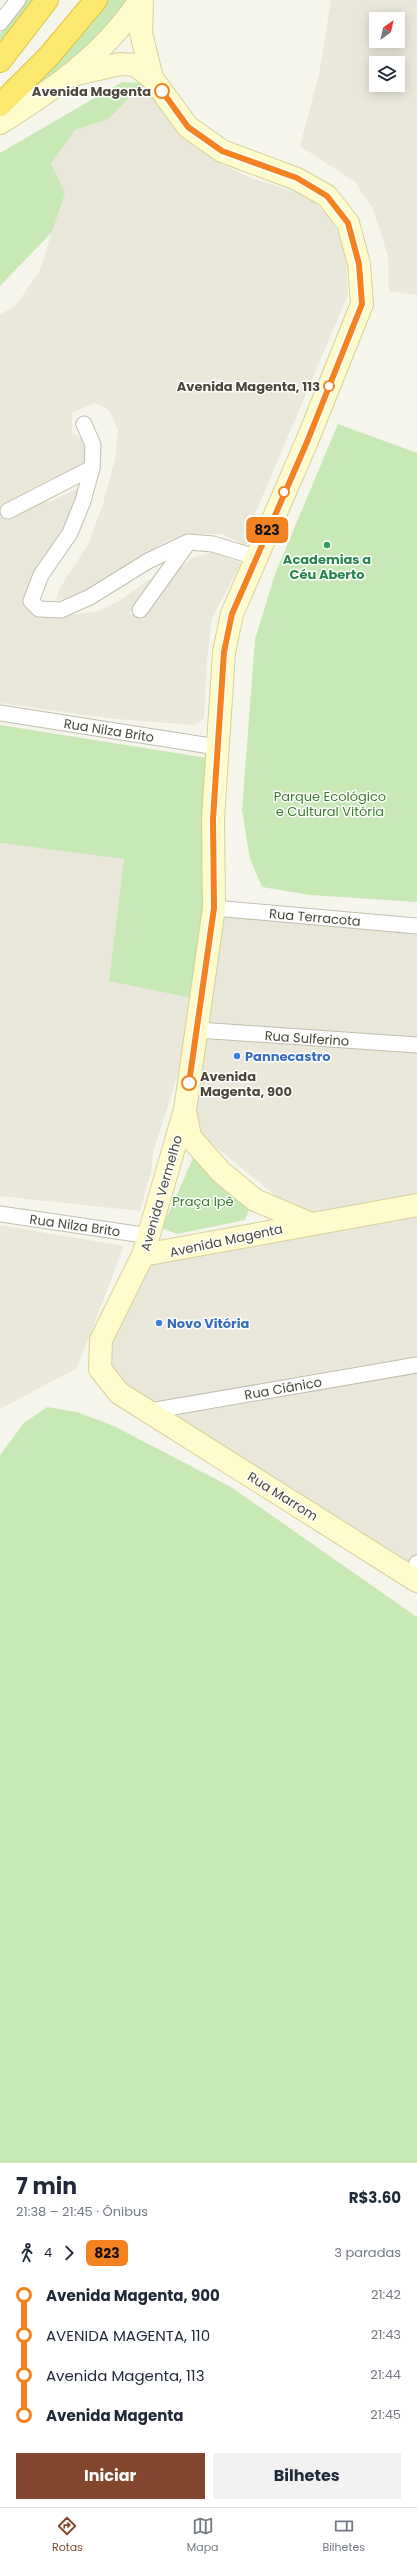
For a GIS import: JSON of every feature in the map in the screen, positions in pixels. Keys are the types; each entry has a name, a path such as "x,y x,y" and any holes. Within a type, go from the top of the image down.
{"highway":[{"path":"6,53 46,0"},
{"path":"6,53 60,0"},
{"path":"0,105 49,56 96,0"}],"street":[{"path":"0,23 18,0"},
{"path":"0,122 72,75 127,20 141,0"},
{"name":"Avenida Magenta","path":"141,0 141,33 152,78"},
{"name":"Avenida Magenta","path":"72,75 120,64 135,65 152,78 188,127 222,151 297,178 327,196 348,223 359,264 362,304 307,442 254,558 232,614 224,652 213,819 214,908 198,1030 185,1110 190,1137 221,1172 255,1200 309,1223"},
{"path":"84,424 93,446 92,468 83,501 70,534 41,575 31,601 39,609 61,610 90,597 148,561 188,542 213,544 254,558"},
{"path":"8,511 92,468"},
{"path":"140,610 188,542"},
{"name":"Rua Nilza Brito","path":"0,713 217,747"},
{"name":"Rua Terracota","path":"214,908 417,926"},
{"name":"Rua Sulferino","path":"198,1030 417,1046"},
{"name":"Avenida Vermelho","path":"150,1411 119,1393 100,1369 101,1340 147,1245 185,1110"},
{"path":"258,1233 265,1224 268,1216 266,1205"},
{"name":"Avenida Magenta","path":"147,1245 258,1233 417,1205"},
{"name":"Rua Nilza Brito","path":"0,1214 147,1245"},
{"name":"Rua Ciânico","path":"150,1411 417,1365"},
{"name":"Rua Marrom","path":"150,1411 416,1575"}],"shaded area":[{"path":"331,0 417,0 417,295 389,291 388,256 373,209 355,182 300,146 319,74"},
{"path":"143,83 195,144 221,164 251,178 308,196 329,217 343,240 346,265 348,295 246,535 234,531 249,538 246,546 222,534 198,534 168,540 76,597 56,600 59,589 88,545 103,504 115,459 118,430 109,410 95,403 72,413 72,433 96,444 86,467 40,490 48,503 89,483 34,602 58,617 98,611 117,602 165,569 129,613 142,620 178,570 192,558 213,552 241,563 212,618 207,658 204,719 194,725 116,719 0,703 0,315 16,305 40,270 64,193 51,164 75,130 109,119"},
{"path":"0,843 124,859 109,980 201,1000 214,908 417,928 417,1581 100,1369 143,1255 309,1223 195,1130 200,1004 153,1153 151,1172 140,1211 0,1196"},
{"path":"0,1225 124,1246 77,1368 0,1409"}],"green space":[{"path":"26,0 35,0 0,41 0,34"},
{"path":"101,0 127,0 104,31 79,56 51,78 19,99"},
{"path":"122,82 143,83 109,119 75,130 51,164 65,193 52,232 0,286 0,153"},
{"name":"Parque Ecológico e Cultural Vitória","path":"338,424 417,453 417,902 310,895 262,887 250,859 242,810 255,639 275,574"},
{"path":"0,725 214,759 206,907 192,998 109,981 124,859 0,843"},
{"name":"Praça Ipê","path":"194,1156 198,1157 249,1210 245,1220 177,1234 162,1228"},
{"path":"47,1407 77,1412 114,1426 231,1487 417,1617 417,2163 0,2163 0,1455 24,1423"}],"bus line":[{"name":"823","path":"162,91 188,127 222,151 297,178 327,196 348,223 359,264 362,304 307,442 254,558 232,614 224,652 213,819 214,908 198,1030 189,1083"}],"place":[{"name":"Avenida Magenta","path":"162,91"},
{"name":"Avenida Magenta, 113","path":"329,386"},
{"name":"Academias a Céu Aberto","path":"327,545"},
{"name":"Pannecastro","path":"237,1056"},
{"name":"Avenida Magenta, 900","path":"189,1083"},
{"name":"Novo Vitória","path":"159,1323"}]}
